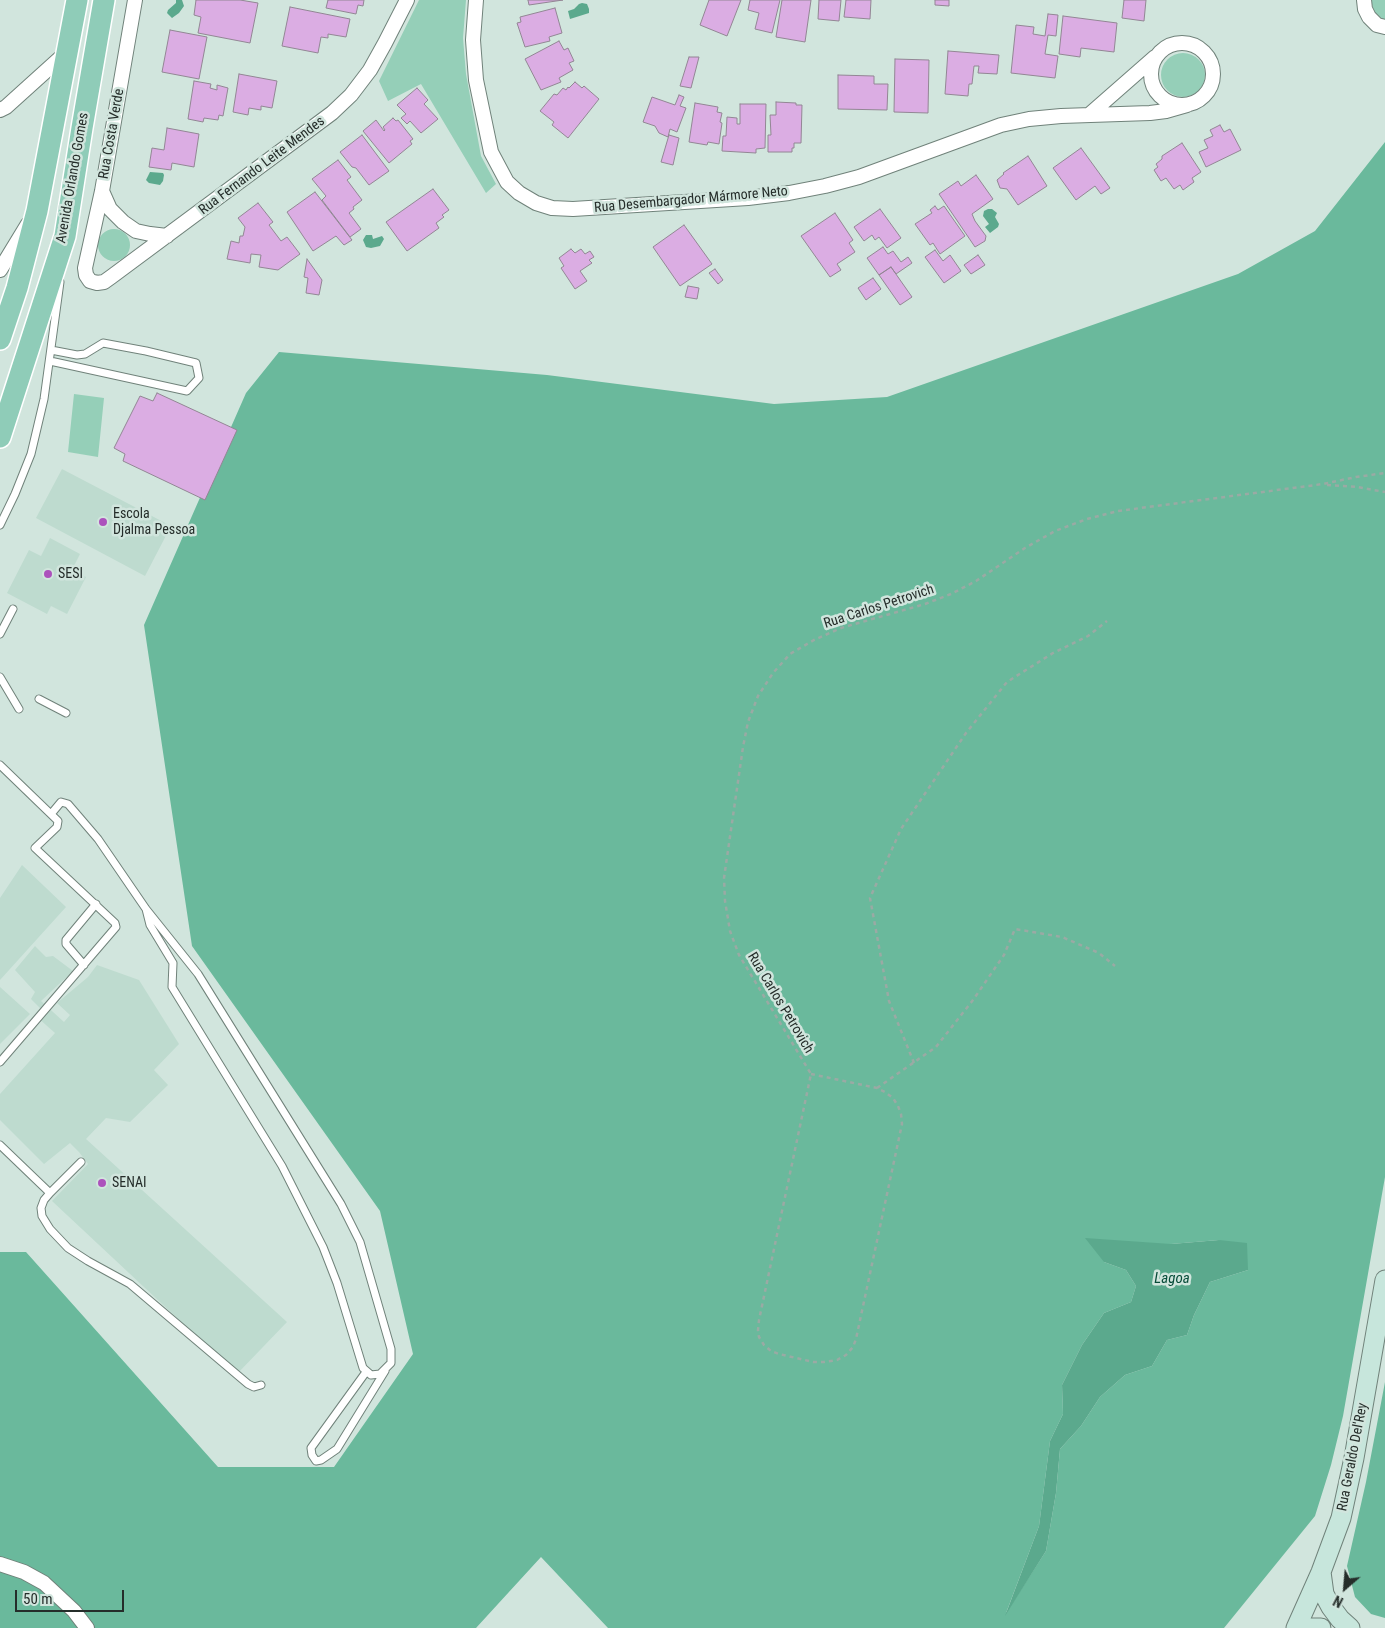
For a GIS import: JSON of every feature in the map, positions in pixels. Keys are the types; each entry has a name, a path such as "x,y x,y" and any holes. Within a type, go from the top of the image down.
{"main road":[{"name":"Avenida Orlando Gomes","path":"0,339 17,288 37,211 77,0"},
{"name":"Avenida Orlando Gomes","path":"0,437 65,236 104,0"},
{"name":"Rua Geraldo Del'Rey","path":"1296,1628 1321,1572 1341,1518 1354,1458 1385,1280"},
{"path":"1321,1572 1324,1594 1340,1619 1350,1628"},
{"path":"1304,1628 1320,1628"}],"street":[{"name":"Rua Costa Verde","path":"85,268 102,191 135,0"},
{"name":"Rua Fernando Leite Mendes","path":"85,268 86,275 90,281 104,282 332,113 351,95 370,70 407,0"},
{"name":"Rua Desembargador Mármore Neto","path":"476,0 472,40 476,80 491,152 507,182 519,193 536,203 552,208 573,209 748,198 789,193 859,177 1001,125 1029,119 1166,111 1196,102 1204,96 1210,88 1212,79 1212,69 1209,60 1203,52 1194,46 1175,44 1166,48 1090,114"},
{"path":"1364,0 1365,9 1370,17 1377,24 1385,27"},
{"path":"0,110 6,107 68,51"},
{"path":"1158,55 1153,62 1151,71 1155,89 1168,102 1186,105"},
{"path":"102,191 110,209 123,222 136,231 167,236"},
{"path":"0,270 37,211"},
{"path":"0,1564 24,1572 44,1583 74,1611 87,1628"}],"lane":[{"path":"0,525 31,454 44,399 65,236"},
{"path":"50,361 187,391 199,378 196,363 103,343 85,354 77,355 51,350"},
{"path":"0,634 13,608"},
{"path":"0,677 19,708"},
{"path":"39,699 66,713"},
{"path":"0,765 58,821 57,827 35,848 96,904 115,923 116,927 0,1062"},
{"path":"51,814 61,802 68,804 98,839 146,909 198,974 341,1204 360,1242 391,1349 391,1363 337,1449 322,1460 316,1461 312,1455 311,1448 366,1372"},
{"path":"84,965 66,944 66,940 96,904"},
{"path":"146,909 150,925 173,963 171,980 175,993 263,1133 282,1166 323,1248 337,1283 366,1372 375,1376 380,1374 391,1363"},
{"path":"0,1144 50,1193"},
{"path":"81,1162 44,1200 41,1208 42,1216 50,1229 68,1248 130,1284 248,1384 254,1387 261,1385"}],"path":[{"name":"Rua Carlos Petrovich","path":"811,1074 877,1088 885,1092 894,1098 901,1114 902,1124 856,1339 853,1348 846,1355 837,1360 824,1362 812,1362 779,1354 771,1351 759,1338 758,1330 811,1074 739,955 730,931 725,901 724,878 748,722 758,696 773,673 790,654 814,640 841,628 926,604 951,594 976,581 1025,548 1056,531 1087,520 1118,511 1323,484 1385,472"},
{"name":"Rua Carlos Petrovich","path":"1323,484 1385,492"},
{"path":"914,1063 889,1001 870,898 901,829 966,732 1007,682 1053,653 1088,636 1108,621"},
{"path":"877,1088 936,1047 973,1000 1004,955 1015,929 1062,938 1098,953 1115,966"}],"shaded area":[{"path":"419,0 466,0 463,38 466,74 481,156 496,184 486,193 421,84 388,101 379,81"},
{"path":"1371,0 1385,0 1385,21 1374,12"},
{"path":"1179,53 1187,53 1199,59 1205,75 1199,91 1187,97 1179,97 1167,91 1161,79 1161,71 1167,59"},
{"path":"1385,142 1385,1177 1343,1416 1331,1465 1315,1516 1224,1628 608,1628 541,1557 476,1628 0,1628 0,1252 26,1252 218,1467 334,1467 413,1354 380,1211 192,946 144,625 246,393 279,352 547,375 774,404 887,397 1238,274 1315,231","holes":["1219,1240 1248,1270 1210,1282 1194,1315 1187,1335 1167,1340 1152,1366 1125,1375 1100,1397 1081,1426 1060,1449 1056,1493 1046,1551 1006,1613 1039,1526 1050,1441 1063,1414 1062,1385 1082,1345 1104,1313 1131,1302 1136,1286 1126,1270 1104,1262 1171,1244"]},
{"path":"114,229 125,234 130,245 125,256 114,261 103,256 98,245 103,234"},
{"path":"74,394 104,398 98,457 68,452"},
{"name":"Escola Djalma Pessoa","path":"62,469 171,526 145,576 36,518"},
{"name":"SESI","path":"50,538 80,554 72,570 86,577 67,614 51,606 47,614 7,593 29,550 41,556"},
{"path":"22,865 66,907 0,980 0,898"},
{"name":"SENAI","path":"35,946 46,957 53,956 73,971 41,1001 64,1022 70,1015 57,1003 88,977 97,965 139,980 179,1044 154,1070 168,1085 130,1122 106,1118 86,1139 287,1322 237,1374 52,1201 88,1164 79,1152 70,1143 44,1164 0,1120 0,1094 55,1033 37,1017 42,1010 31,999 35,992 15,970"},
{"path":"0,987 30,1014 0,1044"},
{"path":"1385,1382 1385,1618 1371,1614 1355,1597 1347,1566 1366,1482"}],"water":[{"path":"176,0 182,0 184,6 172,18 167,13 176,3"},
{"path":"582,3 587,4 589,13 570,19 568,11"},
{"path":"150,172 163,173 163,181 160,185 149,183 146,180"},
{"path":"992,209 997,213 995,217 999,224 990,233 985,227 989,224 983,216 984,211"},
{"path":"366,235 372,235 373,239 382,236 384,239 380,246 366,247 363,240"},
{"name":"Lagoa","path":"1085,1238 1171,1244 1219,1240 1247,1243 1248,1270 1210,1282 1194,1315 1187,1335 1167,1340 1152,1366 1125,1375 1100,1397 1081,1426 1060,1449 1056,1493 1046,1551 1005,1616 1039,1526 1050,1441 1063,1414 1062,1385 1082,1345 1104,1313 1131,1302 1136,1286 1126,1270 1104,1262"}],"building":[{"path":"196,0 240,0 258,3 250,43 198,33 201,17 194,15"},
{"path":"328,0 364,0 363,6 358,5 356,14 326,8"},
{"path":"528,0 563,0 529,5"},
{"path":"709,0 741,0 727,36 700,25"},
{"path":"750,0 780,0 772,33 755,29 759,13 748,10"},
{"path":"782,0 811,0 805,42 776,37"},
{"path":"819,0 841,0 839,21 818,19"},
{"path":"846,0 871,0 870,19 844,17"},
{"path":"935,0 949,0 949,6 935,5"},
{"path":"1124,0 1146,0 1144,21 1122,18"},
{"path":"290,7 350,19 346,37 328,34 328,38 321,37 318,53 282,46"},
{"path":"555,8 562,33 549,37 550,41 525,47 517,23 521,22 520,17"},
{"path":"1048,14 1058,15 1056,36 1048,35 1045,54 1058,56 1055,78 1011,73 1016,25 1034,27 1033,34 1045,36"},
{"path":"1063,16 1117,23 1114,52 1081,48 1080,57 1059,54"},
{"path":"170,30 207,37 199,79 162,72"},
{"path":"559,41 564,50 568,48 574,61 569,63 573,70 559,78 561,82 541,90 525,59"},
{"path":"948,51 999,55 997,74 978,73 979,66 974,66 972,84 969,84 968,96 945,94"},
{"path":"689,57 699,57 691,88 680,86"},
{"path":"895,59 929,60 928,113 894,112"},
{"path":"239,74 277,81 272,108 261,106 261,110 249,108 248,115 233,112"},
{"path":"838,75 874,76 874,84 888,84 887,110 838,109"},
{"path":"194,81 211,84 210,88 217,90 217,85 228,88 223,116 219,115 218,120 204,118 203,122 188,119"},
{"path":"575,82 582,88 584,86 599,99 568,138 552,125 554,122 540,111 554,94 557,95 563,88 566,90"},
{"path":"417,88 428,100 424,104 438,119 421,133 410,121 407,124 401,118 406,114 397,105"},
{"path":"679,95 684,97 680,106 686,108 677,132 670,129 668,137 659,133 655,126 643,122 652,97 675,105"},
{"path":"776,102 802,105 801,143 794,143 792,152 768,152 768,135 771,135 770,115 776,115"},
{"path":"695,103 718,107 717,112 722,113 719,144 708,142 707,145 689,142"},
{"path":"740,104 766,104 765,148 756,149 756,153 722,151 723,136 726,136 727,117 737,118 737,124 740,124"},
{"path":"393,118 396,121 398,120 413,139 410,141 412,144 389,163 363,131 376,120 384,131 383,127"},
{"path":"1220,125 1224,132 1230,129 1241,150 1206,167 1199,152 1208,148 1204,140 1213,136 1210,130"},
{"path":"167,128 199,134 194,167 172,163 171,170 149,167 152,148 164,150"},
{"path":"362,135 389,171 369,185 340,152"},
{"path":"669,135 679,138 673,165 661,162"},
{"path":"1182,143 1201,172 1192,178 1194,182 1183,190 1180,185 1174,189 1166,178 1161,181 1154,170 1158,167 1156,164 1162,159 1162,156"},
{"path":"1081,148 1110,188 1101,194 1095,186 1076,200 1053,168"},
{"path":"1028,156 1047,186 1018,205 1007,189 1000,188 997,180 1003,173"},
{"path":"338,160 351,177 347,180 362,200 349,213 361,229 350,237 322,200 326,196 312,179"},
{"path":"976,175 993,199 972,214 986,236 985,241 975,247 939,194 958,181 961,186"},
{"path":"433,189 449,210 436,223 439,228 407,251 386,222"},
{"path":"315,192 352,240 344,245 336,236 313,251 287,212"},
{"path":"258,203 273,222 269,225 281,241 287,237 300,254 278,270 259,267 261,255 251,254 250,263 227,259 231,241 239,243 240,236 243,236 245,227 238,218"},
{"path":"935,206 938,210 944,206 965,236 940,254 933,243 930,245 915,224 932,213 930,210"},
{"path":"880,209 901,238 887,248 879,237 875,240 872,235 864,241 854,227"},
{"path":"835,213 853,240 849,243 855,252 837,264 841,270 830,277 801,236"},
{"path":"684,225 712,264 680,286 653,247"},
{"path":"883,247 888,254 893,251 901,262 908,257 912,263 896,274 891,267 879,275 867,258"},
{"path":"571,249 575,253 581,249 585,254 590,251 594,257 589,260 592,263 580,271 587,281 575,289 561,268 564,266 559,258"},
{"path":"935,250 943,261 950,255 961,271 944,283 925,257"},
{"path":"978,255 985,265 971,274 964,265"},
{"path":"307,259 322,280 319,295 306,293 308,278 304,277"},
{"path":"891,267 912,297 900,305 879,275"},
{"path":"715,269 723,280 718,284 709,273"},
{"path":"873,278 881,289 866,300 858,288"},
{"path":"688,286 699,288 697,299 685,297"},
{"path":"157,393 237,430 205,500 123,461 125,454 114,448 140,396 153,401"}],"place":[{"name":"Escola Djalma Pessoa","path":"103,522"},
{"name":"SESI","path":"48,574"},
{"name":"SENAI","path":"102,1183"}]}
